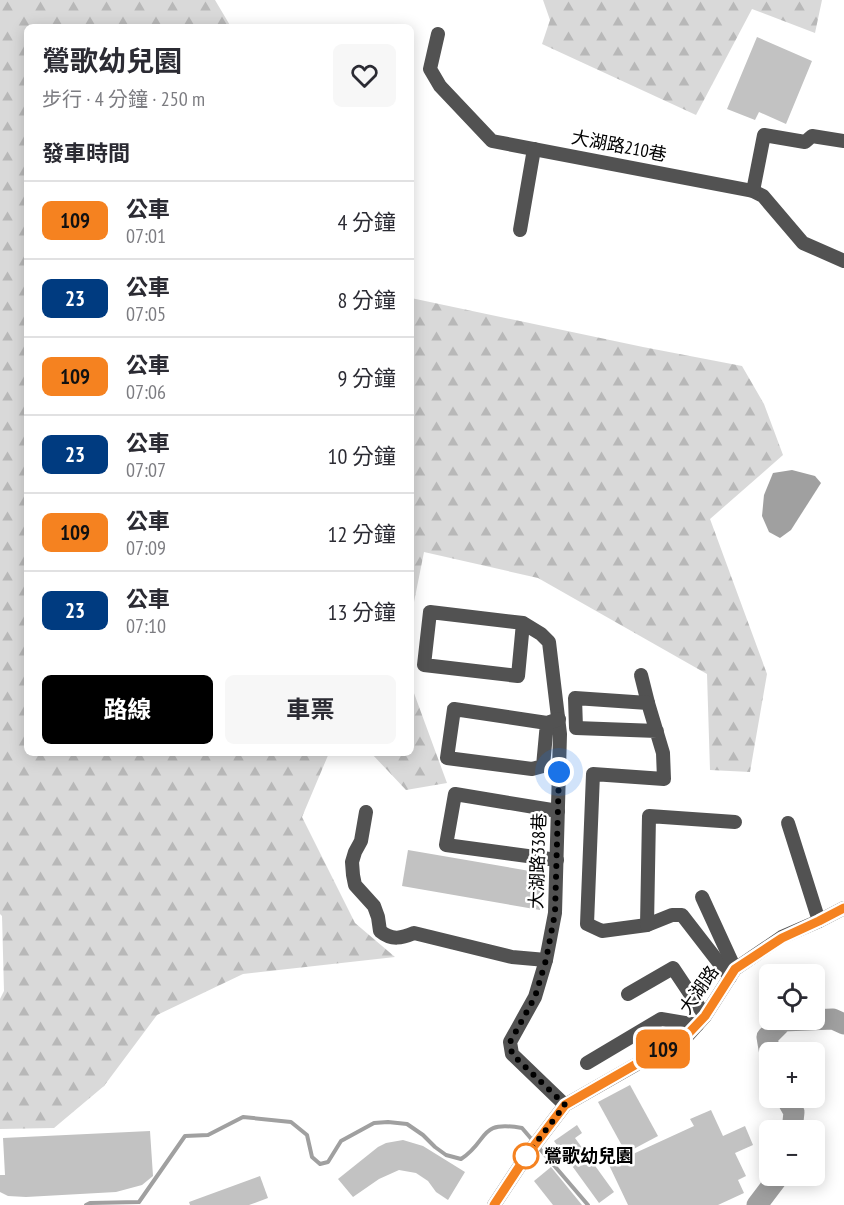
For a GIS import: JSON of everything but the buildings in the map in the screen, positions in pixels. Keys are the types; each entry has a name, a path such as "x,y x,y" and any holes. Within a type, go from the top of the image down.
{"street":[{"name":"大湖路210巷","path":"438,34 430,69 440,86 492,141 753,190"},
{"path":"844,141 812,136 805,142 764,135 753,190 763,196 803,243 844,261"},
{"path":"520,230 534,149"},
{"name":"大湖路338巷","path":"523,624 518,676 424,665 430,612 523,624 541,634 549,642 553,721 560,734 555,913 546,960 535,997 510,1042 512,1054 565,1105"},
{"path":"641,675 663,753 664,779 593,774 587,924 602,931 647,925 672,915 682,915 733,973"},
{"path":"648,703 575,698 576,728 657,731"},
{"path":"454,709 553,721 543,766 532,770 447,758 454,709"},
{"path":"557,860 446,845 455,794 558,811"},
{"path":"366,812 361,841 352,862 353,875 355,885 374,906 380,931 386,936 394,938 414,933 512,957 546,960"},
{"path":"647,925 649,816 735,822"},
{"path":"788,823 819,921"},
{"path":"702,897 733,973"},
{"name":"大湖路","path":"494,1205 527,1155 565,1105 687,1035 701,1021 733,973 782,938 844,908"},
{"path":"628,994 673,968 701,1021"},
{"path":"587,1064 661,1019 701,1021"}],"green space":[{"path":"0,0 215,0 229,24 24,24 24,756 328,756 302,817 355,923 395,957 243,974 157,1015 104,1086 54,1128 0,1129 0,999 4,991 2,916 0,914"},
{"path":"543,0 822,0 815,33 752,9 696,115 542,44 550,20"},
{"path":"414,299 742,366 764,404 783,455 710,519 767,674 750,772 710,770 707,674 538,578 424,552 414,602"},
{"path":"414,693 447,783 406,790 374,756 414,756"}],"shaded area":[{"path":"792,470 815,476 821,483 791,530 780,538 769,532 762,516 764,495 773,473"}],"waterway":[{"path":"768,1042 767,1037 783,1021 833,1019 844,1024"},
{"path":"792,1108 793,1120"},
{"path":"86,1205 139,1202 185,1136 208,1135 243,1117 291,1122 307,1135 312,1157 320,1164 328,1162 341,1141 374,1123 407,1124 446,1155 461,1159 491,1129 508,1126 522,1128 588,1205"},
{"path":"757,1205 771,1186"}],"bus line":[{"name":"109","path":"494,1205 527,1155 565,1105 687,1035 712,1007 735,969 782,938 844,908"}],"place":[{"name":"鶯歌幼兒園","path":"526,1156"}],"route":[{"path":"526,1156 565,1105 512,1054 510,1042 535,997 546,960 555,913 559,772"}]}
